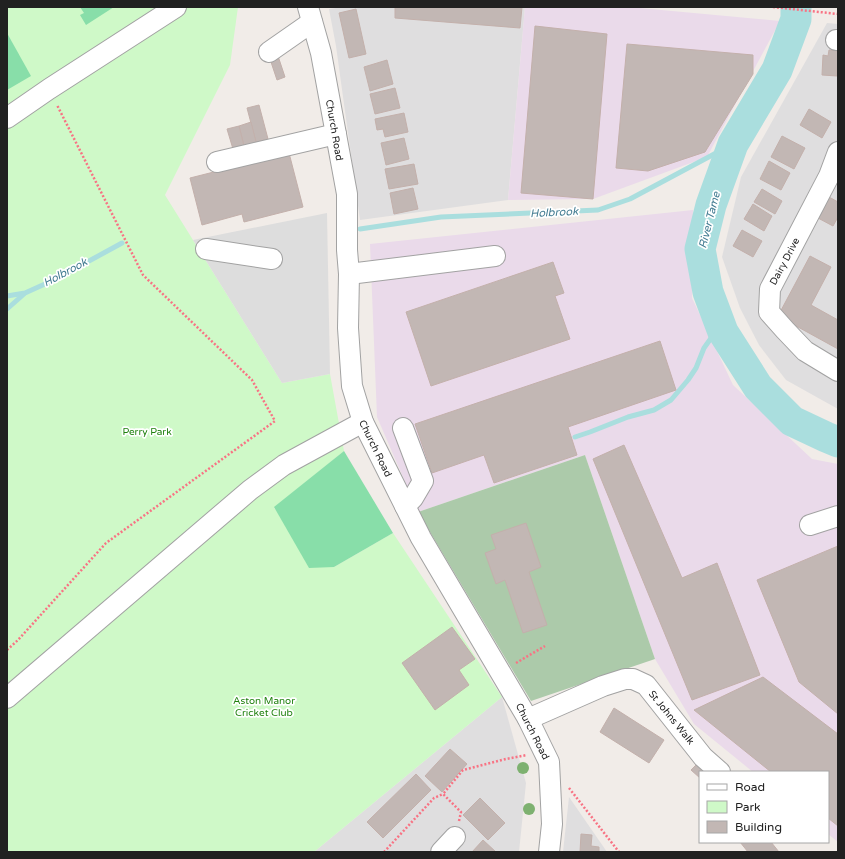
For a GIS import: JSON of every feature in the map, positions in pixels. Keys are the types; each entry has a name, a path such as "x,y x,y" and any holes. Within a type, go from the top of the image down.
{"street":[{"path":"7,118 176,7"},
{"path":"268,52 309,11"},
{"name":"Church Road","path":"309,11 321,53 346,194 349,274 348,328 352,386 362,422 420,538 528,719 549,762 552,824 549,852"},
{"path":"217,162 336,134"},
{"name":"Dairy Drive","path":"838,152 834,177 770,289 769,312 805,351 838,371"},
{"path":"206,249 272,258"},
{"path":"349,274 495,256"},
{"path":"7,698 250,490 284,465 362,422"},
{"path":"403,428 423,481 414,498 404,506"},
{"path":"810,524 838,516"},
{"name":"St Johns Walk","path":"528,719 603,686 625,679 634,679 646,685 703,757 719,771"},
{"path":"441,852 455,837"}],"path":[{"path":"773,7 838,14"},
{"path":"7,650 18,640 106,543 275,421 252,380 143,275 49,89"},
{"path":"501,673 510,666 545,646"},
{"path":"384,852 434,798 443,794 464,770 506,759 544,752"},
{"path":"568,786 619,852"},
{"path":"443,794 461,812 455,837"}],"shaded area":[{"path":"342,7 525,7 508,200 360,220 336,46 329,9"},
{"path":"525,7 629,7 780,21 707,157 593,199 508,200"},
{"path":"827,23 838,24 838,409 786,380 759,345 740,308 722,257 741,177"},
{"path":"693,210 692,298 733,385 812,459 838,464 838,842 829,835 829,771 752,771 694,724 655,659 585,455 418,512 377,417 370,244"},
{"path":"327,213 330,374 282,383 193,240"},
{"path":"502,697 526,783 519,852 314,852"},
{"path":"569,797 607,852 563,852"}],"green space":[{"name":"Perry Park","path":"7,7 238,7 230,65 165,195 282,383 330,374 344,451 274,508 334,567 393,533 502,697 314,852 7,852"},
{"path":"80,7 114,7 86,25 80,15 84,13"},
{"path":"7,33 31,76 7,90"},
{"path":"344,451 393,533 334,567 309,568 274,507"},
{"path":"585,455 655,659 531,701 418,512"}],"building":[{"path":"395,7 522,7 520,28 395,18"},
{"path":"356,9 366,54 349,58 339,13"},
{"path":"535,26 607,34 593,199 521,193"},
{"path":"627,44 753,55 753,74 705,152 648,171 616,168"},
{"path":"829,50 838,51 837,76 822,75 823,55 828,56"},
{"path":"278,56 285,77 277,80 270,59"},
{"path":"387,60 393,84 370,91 364,67"},
{"path":"395,88 400,108 375,114 370,94"},
{"path":"259,105 268,139 256,142 247,108"},
{"path":"809,109 831,122 822,138 800,125"},
{"path":"404,113 408,132 385,137 383,129 377,130 375,119"},
{"path":"251,122 256,142 244,146 239,126"},
{"path":"239,126 244,146 233,149 227,129"},
{"path":"782,136 805,148 794,169 771,157"},
{"path":"404,138 409,159 386,165 381,143"},
{"path":"289,153 303,207 244,222 242,214 202,225 190,178"},
{"path":"769,161 790,173 781,190 760,179"},
{"path":"414,164 418,184 389,189 385,169"},
{"path":"413,188 418,209 394,214 390,193"},
{"path":"762,189 782,201 775,214 754,202"},
{"path":"829,197 838,202 838,217 833,226 818,218"},
{"path":"753,204 772,216 764,231 744,219"},
{"path":"742,230 762,241 753,257 733,246"},
{"path":"810,256 831,267 811,305 838,320 838,349 778,316"},
{"path":"553,262 564,293 555,296 570,339 431,386 406,312"},
{"path":"660,341 676,390 568,427 577,455 494,483 484,455 432,473 415,424"},
{"path":"624,445 682,578 717,563 760,675 692,700 593,459"},
{"path":"526,523 541,567 529,572 547,625 523,633 505,580 496,584 485,553 496,549 491,535"},
{"path":"838,546 838,714 799,682 757,580"},
{"path":"452,627 475,659 459,670 469,685 435,710 402,663"},
{"path":"763,677 838,734 838,826 829,819 829,771 770,771 694,710"},
{"path":"614,708 664,740 649,763 600,732"},
{"path":"450,749 467,764 442,792 425,776"},
{"path":"700,761 711,771 699,771 699,777 691,770"},
{"path":"416,774 431,790 383,838 367,822"},
{"path":"480,798 505,823 488,840 463,815"},
{"path":"581,834 592,835 591,846 599,847 599,852 580,852"},
{"path":"483,840 496,852 472,852"},
{"path":"741,843 772,843 779,852 748,852"}],"waterway":[{"name":"River Tame","path":"796,7 796,19 777,70 733,144 711,205 700,249 708,292 723,332 758,387 792,421 838,442"},
{"name":"Holbrook","path":"360,229 441,217 598,210 630,199 733,144"},
{"name":"Holbrook","path":"7,296 25,293 56,279 122,243"},
{"path":"7,309 24,294"},
{"path":"575,437 628,417 654,410 671,400 696,368 704,348 720,324"}],"park label":[{"name":"Aston Manor Cricket Club","path":"264,706"}]}
